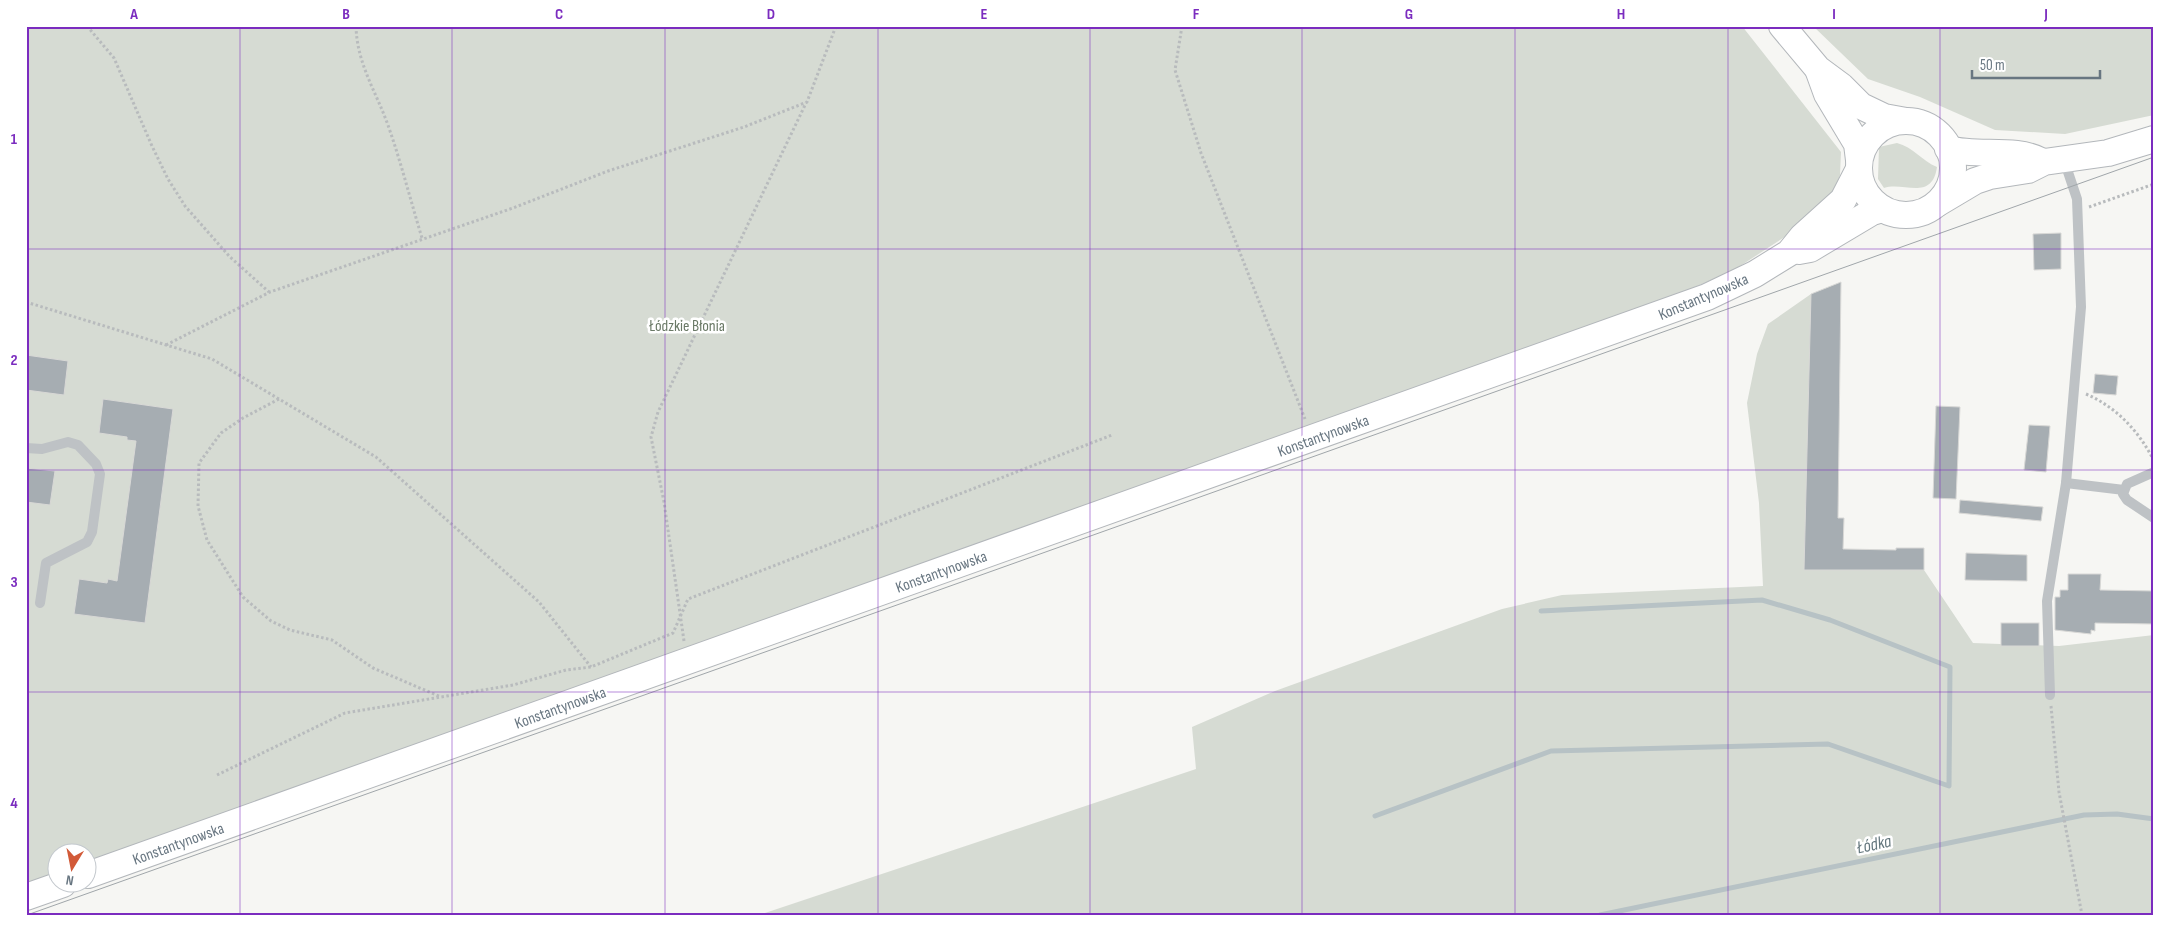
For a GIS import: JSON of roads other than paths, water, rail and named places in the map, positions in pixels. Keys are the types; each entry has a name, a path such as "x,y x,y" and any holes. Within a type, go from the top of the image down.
{"main road":[{"path":"1782,26 1818,69 1841,86 1861,106 1884,117 1928,127 1940,136 1948,148 1952,163 1952,178 1946,193 1935,205"},
{"path":"1818,69 1827,94 1857,144 1865,192 1882,209 1905,215 1921,212 1975,181 2008,172 2028,170 2054,161 2108,153 2154,139"},
{"path":"1859,165 1864,146 1873,134 1892,123 1907,122"},
{"path":"1948,148 1974,153 2028,154 2054,161"},
{"name":"Konstantynowska","path":"98,871 1707,298 1755,274 1789,253 1802,237 1843,200 1859,165"},
{"name":"Konstantynowska","path":"1789,253 1810,249 1872,212 1882,209"},
{"path":"26,896 48,889"}],"lane":[{"path":"2050,695 2047,601 2066,482 2081,307 2076,192 2054,161"},
{"path":"26,448 42,449 68,442 78,445 96,464 100,474 92,532 87,542 46,562 40,603"},
{"path":"2154,472 2127,484 2124,490 2127,500 2154,518"},
{"path":"2066,482 2124,490"}],"waterway":[{"path":"1375,816 1551,751 1828,744 1949,786 1950,667 1830,620 1762,600 1541,611"},
{"name":"Łódka","path":"1600,915 2084,815 2117,814 2154,819"}],"tram line":[{"path":"27,915 2154,157"}],"park label":[{"name":"Łódzkie Błonia","path":"687,325"}]}
